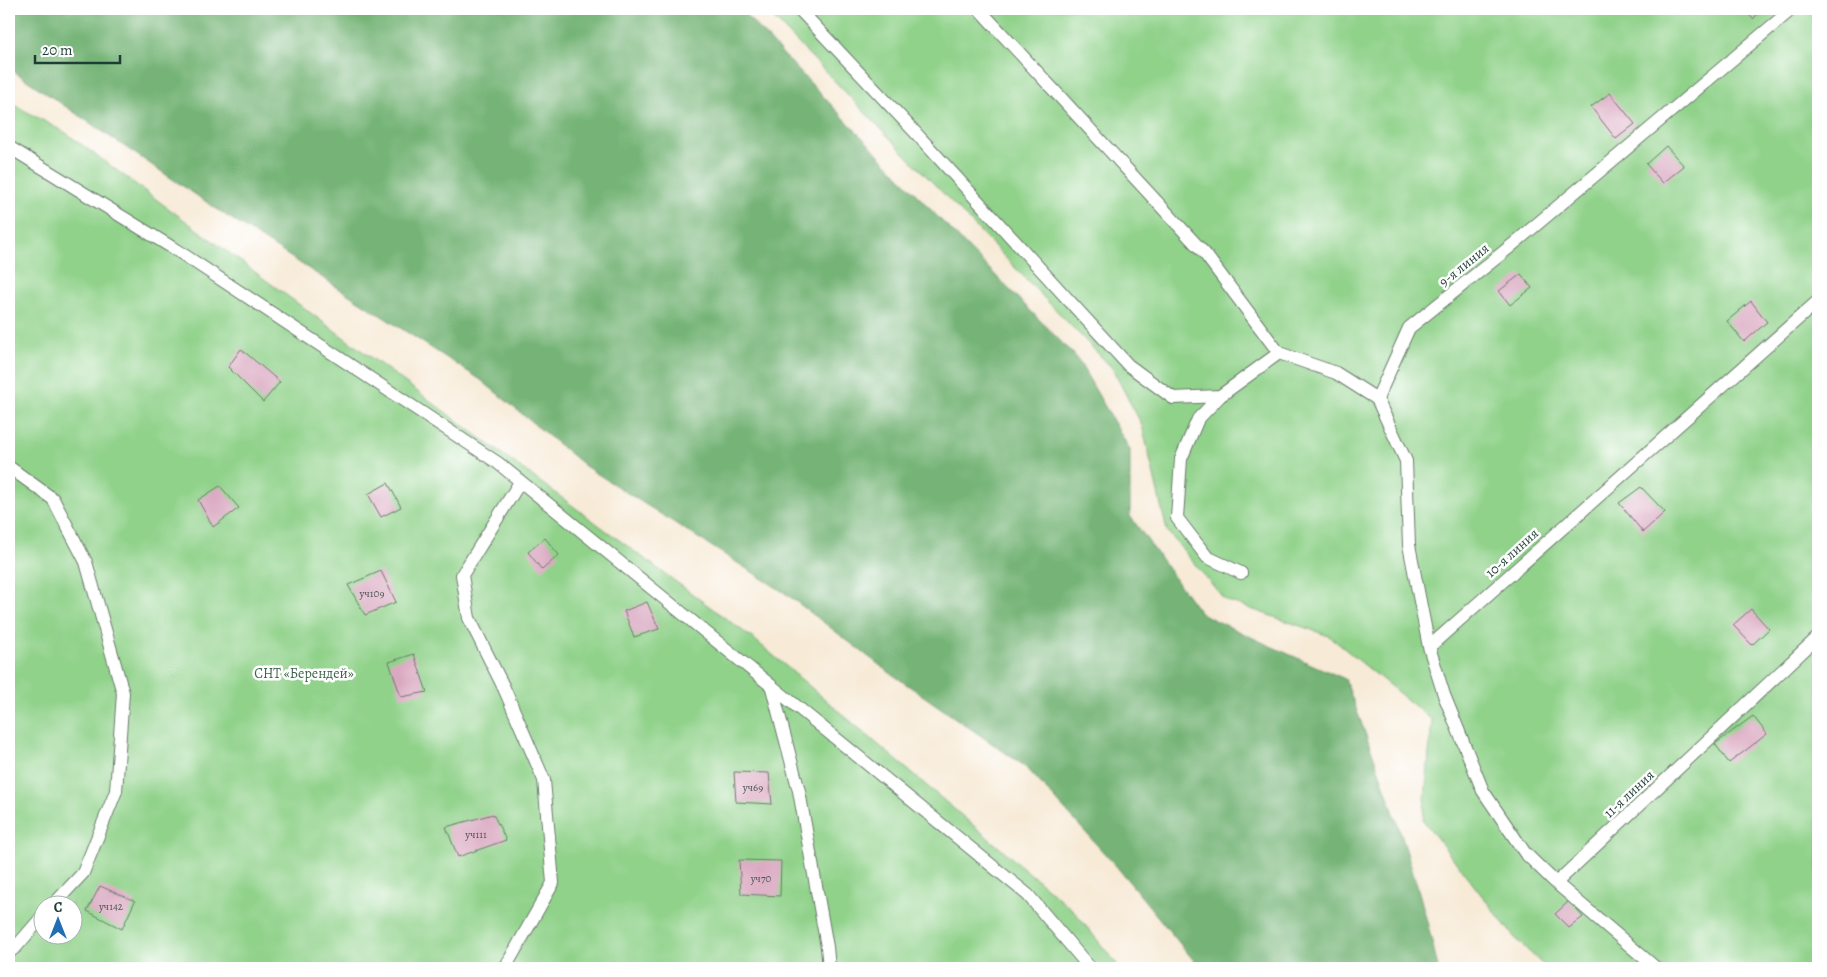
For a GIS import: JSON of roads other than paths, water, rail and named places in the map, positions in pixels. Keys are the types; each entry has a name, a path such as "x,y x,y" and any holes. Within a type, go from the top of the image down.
{"lane":[{"path":"799,9 921,138 1128,364 1173,398 1220,396"},
{"path":"979,9 1205,254 1279,353 1336,373 1377,399 1406,461 1409,545 1429,647 1444,695 1483,792 1524,853 1556,883 1656,968"},
{"name":"9-я линия","path":"1377,399 1409,328 1511,246 1792,9"},
{"path":"9,147 181,253 498,463 1028,895 1090,968"},
{"name":"10-я линия","path":"1429,647 1818,301"},
{"path":"1241,573 1207,557 1177,518 1181,459 1198,419 1220,396 1279,353"},
{"path":"9,468 53,500 86,562 123,693 116,792 82,873 63,894"},
{"path":"505,968 553,883 544,780 504,688 469,618 462,575 520,482"},
{"name":"11-я линия","path":"1556,883 1818,637"},
{"path":"772,688 798,792 827,947 829,968"},
{"path":"9,952 32,929"}],"park label":[{"name":"СНТ «Берендей»","path":"304,673"}]}
